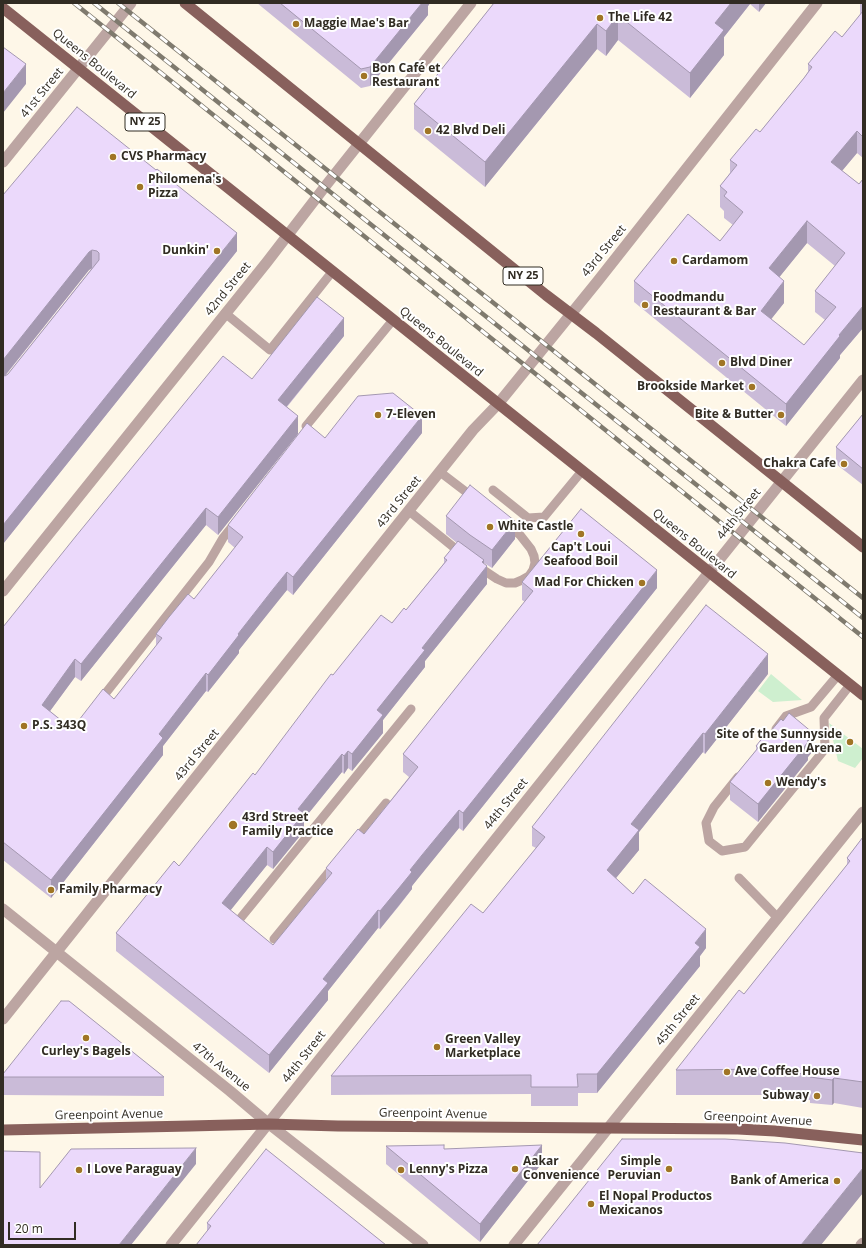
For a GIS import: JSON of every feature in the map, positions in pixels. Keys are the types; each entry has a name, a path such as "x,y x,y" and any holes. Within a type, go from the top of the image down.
{"main road":[{"name":"NY 25","path":"185,3 546,295 571,313 863,547"},
{"name":"Queens Boulevard","path":"3,8 863,695"},
{"name":"Greenpoint Avenue","path":"3,1130 269,1124 608,1129 738,1129 775,1131 863,1140"}],"street":[{"name":"41st Street","path":"3,162 131,3"},
{"name":"42nd Street","path":"3,591 472,3"},
{"name":"43rd Street","path":"3,1019 473,430 498,404 571,313 817,3"},
{"name":"44th Street","path":"171,1245 863,380"},
{"name":"45th Street","path":"514,1245 863,812"},
{"name":"47th Avenue","path":"3,909 230,1090 269,1124 423,1245"}],"lane":[{"path":"226,313 270,350 332,272"},
{"path":"306,426 393,320"},
{"path":"493,490 528,518 544,517 582,471"},
{"path":"440,472 478,502"},
{"path":"409,512 489,575 506,583 515,583 529,576 535,563 534,556 531,549 520,536 496,516"},
{"path":"105,694 209,562 223,538 242,513"},
{"path":"772,734 786,716 811,707 838,675"},
{"path":"743,771 714,807 706,823 709,841 722,850 745,847 825,749 824,718 850,685"},
{"path":"239,920 411,709"},
{"path":"346,851 386,803"},
{"path":"274,939 336,863"},
{"path":"739,878 778,918"}],"green space":[{"path":"771,674 802,700 773,702 758,691"},
{"path":"829,723 863,749 863,758 855,768 838,761"}],"building":[{"path":"280,3 422,3 370,67 361,69"},
{"path":"494,3 731,3 715,23 724,30 690,73 618,15 606,31 597,24 485,162 414,104"},
{"path":"863,11 863,137 857,131 831,162 859,184 863,179 863,306 786,404 634,281 688,214 720,241 743,212 724,196 727,192 720,186 737,165 730,160 756,129 760,132 804,78 812,67 808,64 835,31 842,37","holes":["807,221 845,253 815,291 836,307 804,345 761,311 784,281 769,268"]},
{"path":"3,47 26,64 3,93"},
{"path":"77,107 237,233 3,525 3,375 5,376 8,374 99,260 99,253 92,250 89,252 3,360 3,195"},
{"path":"317,297 344,318 278,400 298,416 218,517 206,508 81,664 75,659 42,705 72,729 103,689 114,699 162,638 156,634 169,617 188,594 194,599 243,537 228,525 307,423 325,438 358,396 393,393 422,416 293,577 287,572 208,675 206,673 159,734 163,738 51,880 3,842 3,627 223,356 252,379"},
{"path":"863,414 863,469 836,447"},
{"path":"470,485 515,521 492,550 446,516"},
{"path":"581,509 657,570 463,813 459,810 410,870 412,872 380,911 378,910 323,979 328,983 269,1055 116,933 174,861 179,866 253,773 255,775 331,674 333,675 381,615 392,623 404,608 406,610 447,560 444,558 458,541 484,560 482,562 487,566 422,648 425,650 377,710 383,715 352,754 348,751 344,756 342,754 298,809 304,813 273,852 267,847 222,903 273,945 332,873 326,868 358,829 364,834 418,767 403,754 533,591 522,582"},
{"path":"706,605 768,654 631,824 639,830 607,870 633,894 645,879 706,929 695,943 700,947 597,1074 577,1074 578,1087 531,1087 531,1075 331,1076 471,904 483,913 545,837 532,827"},
{"path":"789,713 813,733 807,741 808,742 758,804 730,782 758,748 756,746 768,731 770,732 781,719 783,721"},
{"path":"863,837 863,1082 834,1078 832,1080 810,1077 811,1075 765,1069 676,1070 739,990 744,994 850,861 847,858"},
{"path":"61,1001 69,1001 164,1077 3,1077 3,1074"},
{"path":"622,1139 725,1139 785,1143 863,1153 863,1168 801,1245 537,1245"},
{"path":"444,1145 444,1149 542,1145 480,1224 386,1146"},
{"path":"196,1148 119,1245 3,1245 3,1151 40,1152 40,1188 71,1149"},
{"path":"266,1149 386,1245 196,1245 211,1226 207,1223"}],"railway":[{"path":"74,3 863,637"},
{"path":"94,3 863,618"},
{"path":"118,3 863,598"}],"place":[{"name":"The Life 42","path":"600,18"},
{"name":"Maggie Mae's Bar","path":"296,24"},
{"name":"Bon Café et Restaurant","path":"364,76"},
{"name":"42 Blvd Deli","path":"428,131"},
{"name":"CVS Pharmacy","path":"113,157"},
{"name":"Philomena's Pizza","path":"140,187"},
{"name":"Dunkin'","path":"217,251"},
{"name":"Cardamom","path":"674,261"},
{"name":"Foodmandu Restaurant & Bar","path":"645,305"},
{"name":"Blvd Diner","path":"722,363"},
{"name":"Brookside Market","path":"752,387"},
{"name":"7-Eleven","path":"378,415"},
{"name":"Bite & Butter","path":"781,415"},
{"name":"Chakra Cafe","path":"844,464"},
{"name":"White Castle","path":"490,527"},
{"name":"Cap't Loui Seafood Boil","path":"581,534"},
{"name":"Mad For Chicken","path":"642,583"},
{"name":"P.S. 343Q","path":"24,726"},
{"name":"Site of the Sunnyside Garden Arena","path":"850,742"},
{"name":"Wendy's","path":"768,783"},
{"name":"43rd Street Family Practice","path":"233,825"},
{"name":"Family Pharmacy","path":"51,890"},
{"name":"Curley's Bagels","path":"86,1038"},
{"name":"Green Valley Marketplace","path":"437,1047"},
{"name":"Ave Coffee House","path":"727,1072"},
{"name":"Subway","path":"817,1096"},
{"name":"Aakar Convenience","path":"515,1169"},
{"name":"Simple Peruvian","path":"669,1169"},
{"name":"I Love Paraguay","path":"79,1170"},
{"name":"Lenny's Pizza","path":"401,1170"},
{"name":"Bank of America","path":"837,1181"},
{"name":"El Nopal Productos Mexicanos","path":"591,1204"}]}
